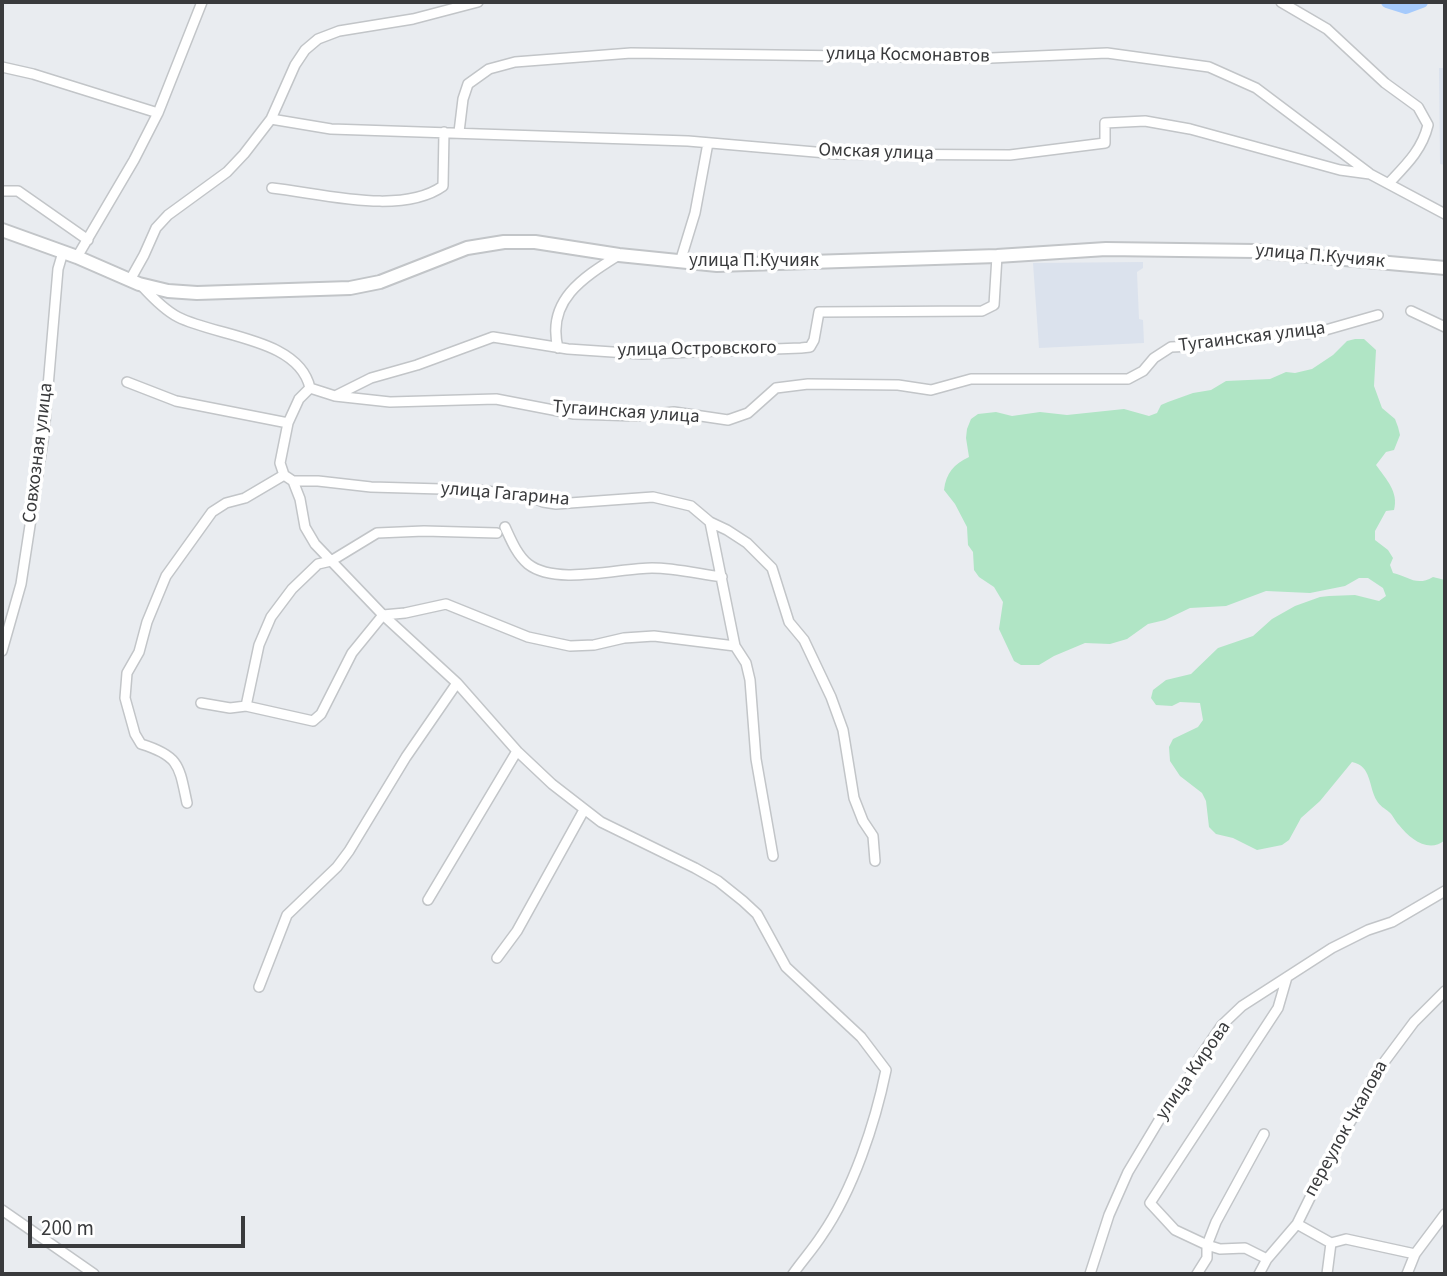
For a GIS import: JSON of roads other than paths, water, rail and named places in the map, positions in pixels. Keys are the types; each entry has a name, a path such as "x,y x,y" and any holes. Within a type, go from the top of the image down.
{"street":[{"path":"77,257 158,113 202,2"},
{"path":"478,2 413,19 339,31 318,39 305,50 295,65 271,119 244,155 227,172 190,198 156,228 134,282 177,317 269,347 297,362 308,377 310,388 299,399 288,423 280,463 284,475 293,481 300,499 305,527 315,544 383,615 457,683 517,751 583,810 629,837 695,868 743,901 757,914 786,967 861,1037 886,1070 863,1148 844,1196 823,1234 793,1274"},
{"path":"1281,2 1328,29 1385,83 1418,107 1428,125 1424,139 1414,156 1389,183"},
{"name":"улица Космонавтов","path":"459,132 463,99 468,84 489,69 515,62 631,53 991,58 1107,53 1209,67 1255,88 1370,174"},
{"path":"2,67 158,113"},
{"name":"Омская улица","path":"271,119 331,129 708,143 838,154 1010,155 1105,143 1105,123 1145,121 1190,130 1340,170 1370,174 1445,214"},
{"path":"272,188 314,192 360,201 413,198 443,186 444,132"},
{"path":"680,262 695,213 708,143"},
{"path":"2,191 18,191 88,240"},
{"name":"улица П.Кучияк","path":"2,230 77,257 134,282 167,291 197,293 350,288 380,282 467,248 504,242 536,242 618,256 717,265 996,256 1106,249 1255,251 1445,268"},
{"name":"Совхозная улица","path":"2,651 21,584 36,488 44,434 58,269 64,253"},
{"path":"558,348 554,333 562,305 572,287 618,256"},
{"name":"улица Островского","path":"335,396 371,378 417,365 493,337 558,348 642,354 810,347 814,340 819,312 982,311 994,305 996,256"},
{"path":"1411,311 1445,327"},
{"name":"Тугаинская улица","path":"310,388 335,396 390,402 496,398 574,414 636,416 674,412 728,420 748,414 776,388 842,383 898,385 931,390 971,379 1128,379 1143,371 1154,358 1171,347 1194,346 1258,335 1315,333 1378,315"},
{"path":"127,382 176,401 288,423"},
{"path":"187,803 179,767 174,760 141,744 135,734 125,698 127,673 139,652 147,622 166,576 197,530 212,512 226,503 245,498 284,475"},
{"name":"улица Гагарина","path":"293,481 371,487 477,490 528,496 556,504 653,497 691,506 710,522 747,543 772,568 789,622 804,640 831,697 843,730 854,798 863,821 873,836 875,861"},
{"path":"710,522 735,646 746,663 750,680 749,698 756,759 773,856"},
{"path":"246,706 259,645 271,617 292,589 318,564 331,561 377,533 501,530 529,564 548,573 595,574 651,568 722,577"},
{"path":"201,704 230,708 246,706 313,721 321,713 352,653 383,615 446,604 528,637 570,646 654,636 735,646"},
{"path":"258,987 287,915 337,867 406,757 457,683"},
{"path":"428,900 517,751"},
{"path":"497,958 517,931 583,810"},
{"name":"улица Кирова","path":"1090,1274 1109,1215 1128,1171 1222,1025 1242,1006 1332,948 1368,930 1392,922 1445,894"},
{"path":"1267,1259 1245,1248 1220,1249 1207,1245 1175,1230 1150,1203 1278,1008 1287,977"},
{"name":"переулок Чкалова","path":"1259,1274 1267,1259 1297,1224 1373,1077 1414,1022 1445,991"},
{"path":"1197,1274 1207,1258 1207,1245 1216,1222 1264,1134"},
{"path":"2,1210 94,1274"},
{"path":"1407,1274 1415,1254 1445,1214"},
{"path":"1297,1224 1331,1243 1346,1239 1415,1254"},
{"path":"1327,1274 1331,1243"}],"waterway":[{"path":"1387,2 1406,8 1422,2"}]}
